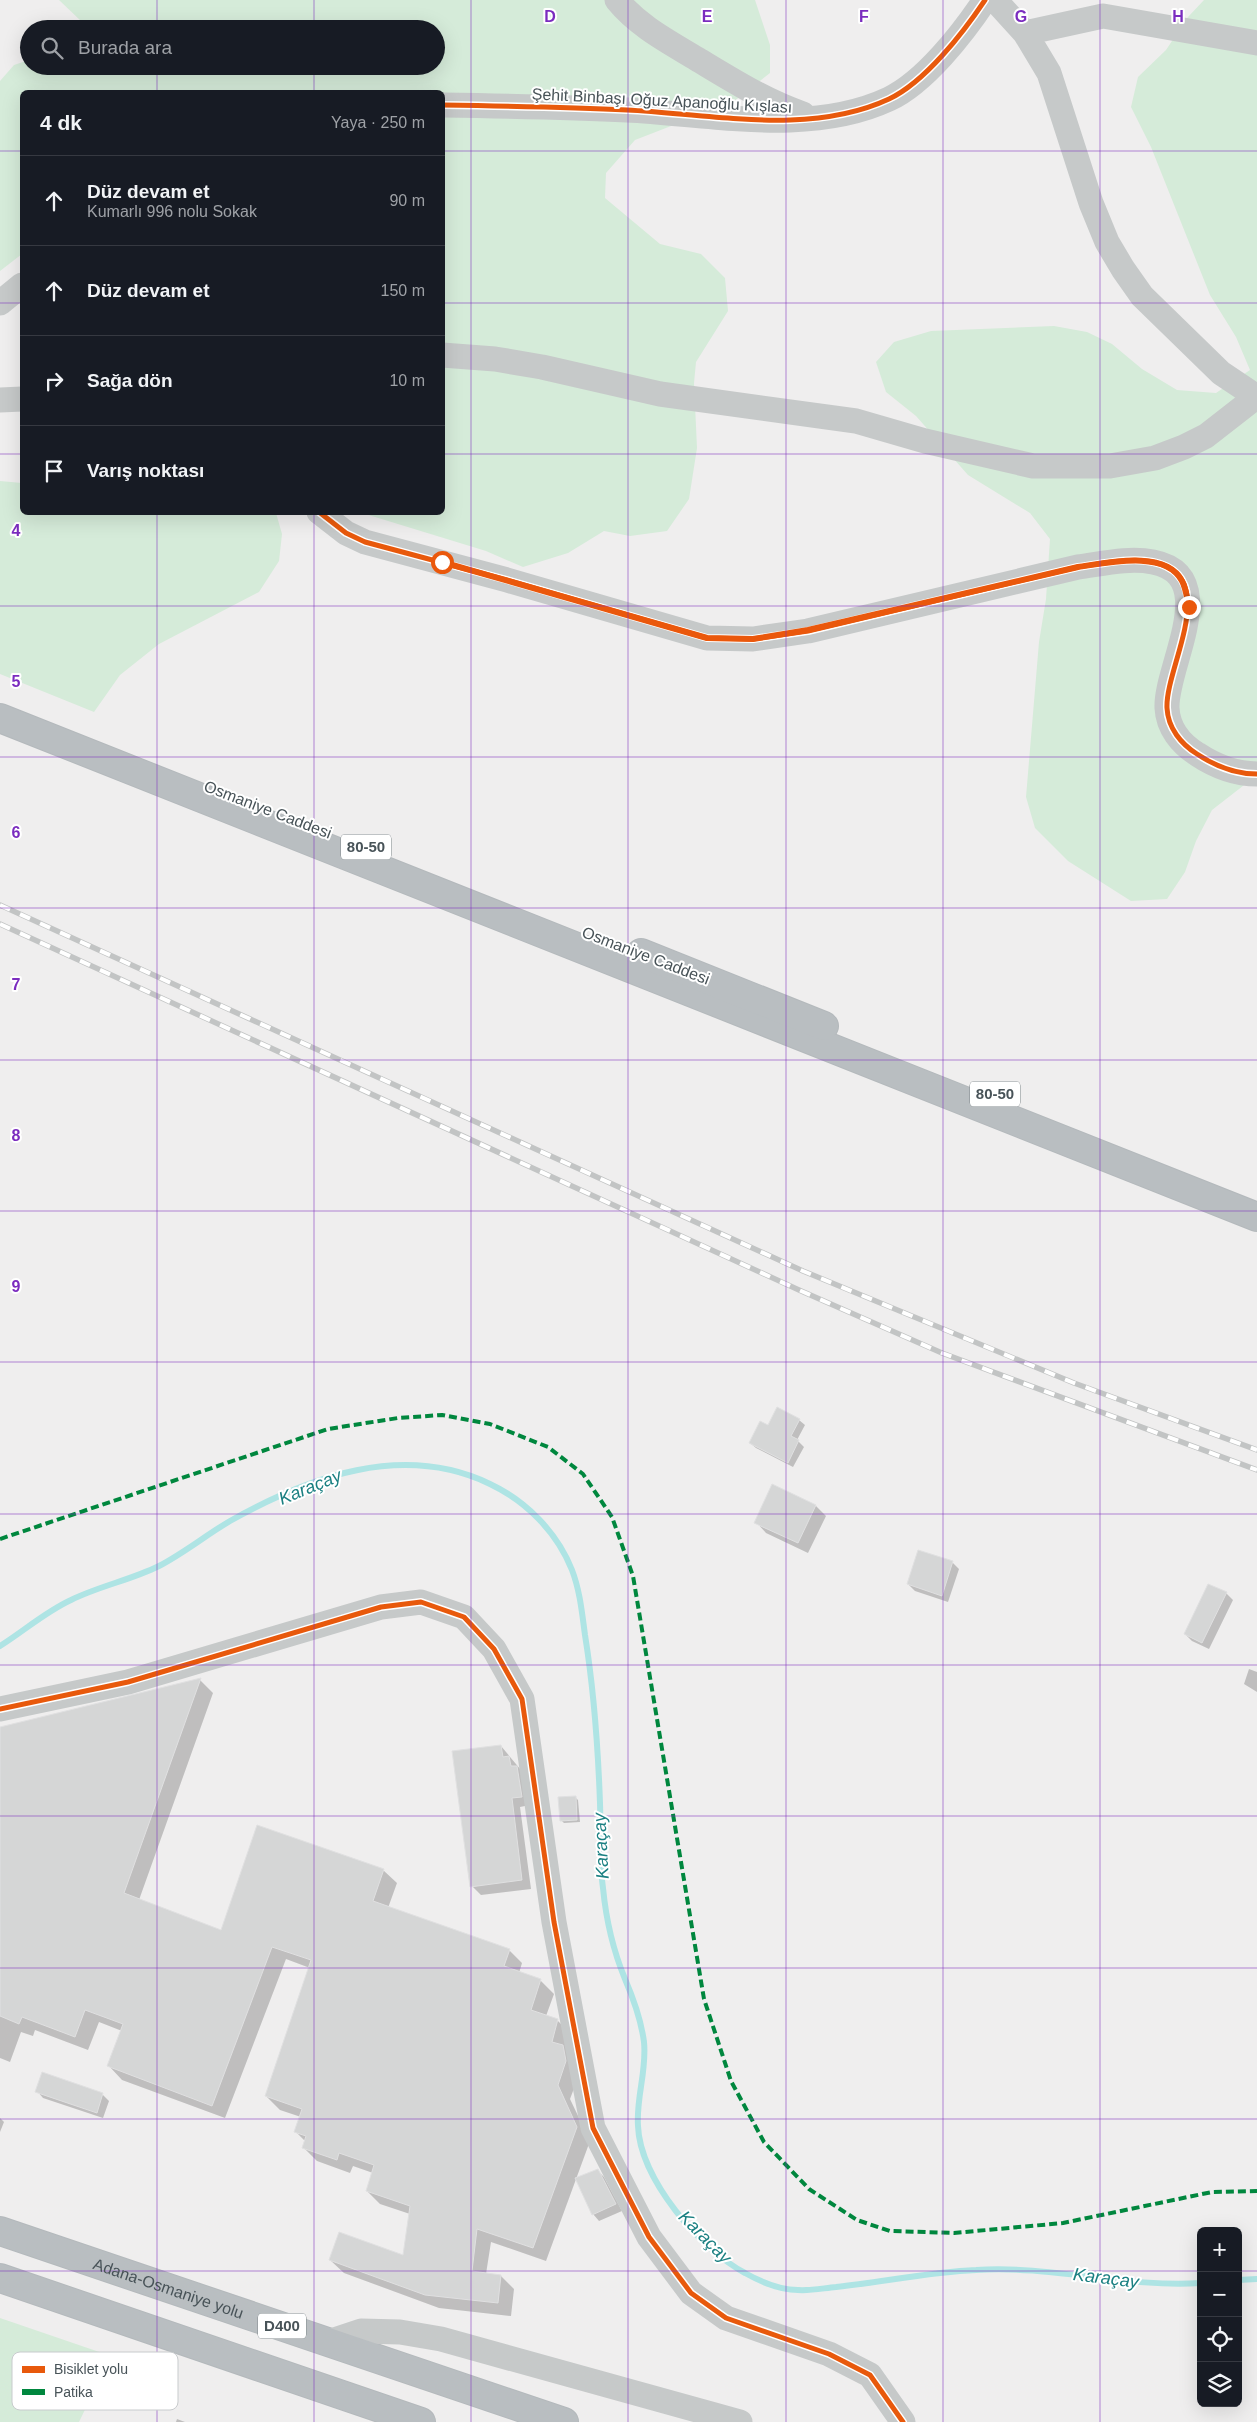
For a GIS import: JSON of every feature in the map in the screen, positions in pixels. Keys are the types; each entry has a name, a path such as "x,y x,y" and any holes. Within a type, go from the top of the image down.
{"highway":[{"name":"Osmaniye Caddesi","path":"0,706 732,989 1257,1200"},
{"path":"0,718 1257,1217"},
{"name":"Adana-Osmaniye yolu","path":"0,2231 564,2422"},
{"path":"0,2278 421,2422"}],"street":[{"path":"618,0 628,14 669,42 750,91 780,106 816,118"},
{"name":"Şehit Binbaşı Oğuz Apanoğlu Kışlası","path":"445,105 629,110 767,120 816,118 867,107 890,98 917,79 942,56 986,0"},
{"path":"445,355 495,358 660,394 856,422 924,441 1033,466 1110,466 1155,458 1184,448 1206,436 1256,397 1222,373 1176,330 1142,296 1123,269 1106,242 1049,73 1040,55 1025,33 995,0"},
{"path":"1025,33 1103,16 1257,43"},
{"path":"0,303 20,287"},
{"path":"0,400 20,399"},
{"path":"323,515 346,533 365,542 707,638 753,639 808,630 1078,567 1122,561 1152,561 1170,566 1182,581 1189,607 1167,709 1174,734 1188,749 1214,765 1257,774"},
{"path":"0,1709 128,1682 381,1606 421,1602 464,1617 494,1649 522,1699 554,1922 593,2128 650,2237 691,2293 726,2318 830,2354 870,2375 903,2422"},
{"path":"328,2342 361,2331 400,2332 441,2339 740,2422"}],"green space":[{"path":"59,0 755,0 770,45 770,73 733,102 635,140 606,173 605,198 660,244 701,254 725,278 728,311 696,362 694,383 697,448 689,499 667,531 630,536 604,531 568,553 523,567 486,551 369,515 445,515 445,90 20,90 20,256 0,271 0,81 14,65 20,63 20,75 445,75 445,20 80,20"},
{"path":"1204,0 1257,0 1257,775 1212,810 1196,841 1185,872 1167,899 1131,901 1068,861 1035,828 1026,797 1039,642 1046,599 1050,539 1030,513 968,475 916,416 886,392 876,362 894,342 931,331 1054,326 1087,332 1112,344 1142,369 1177,390 1216,393 1250,370 1236,337 1210,295 1151,147 1131,107 1138,77 1166,50 1188,17"},
{"path":"0,481 20,483 20,515 277,515 282,534 279,561 259,592 159,644 120,675 94,712 0,674"},
{"path":"0,2318 99,2352 12,2352 12,2410 85,2410 79,2422 0,2422"}],"building":[{"path":"777,1407 800,1419 791,1436 799,1440 788,1463 749,1443 760,1421 768,1425"},
{"path":"772,1484 816,1505 798,1543 754,1523"},
{"path":"918,1550 953,1561 942,1596 907,1584"},
{"path":"1208,1584 1227,1592 1202,1643 1184,1634"},
{"path":"201,1678 124,1893 221,1930 257,1825 384,1869 373,1901 510,1949 504,1966 541,1979 531,2010 558,2019 552,2042 563,2045 566,2061 558,2085 577,2127 533,2248 477,2229 472,2271 501,2275 498,2303 425,2295 329,2260 339,2232 403,2255 410,2206 366,2191 374,2165 339,2153 337,2160 302,2148 306,2136 294,2132 302,2109 265,2096 311,1960 272,1947 212,2106 107,2066 123,2024 85,2010 75,2037 22,2017 19,2024 0,2016 0,1727"},
{"path":"501,1745 503,1757 509,1756 511,1766 517,1766 522,1797 512,1798 522,1880 470,1887 452,1751"},
{"path":"576,1796 577,1820 560,1821 558,1797"},
{"path":"42,2072 103,2093 97,2113 35,2092"},
{"path":"598,2169 616,2204 592,2215 575,2178"}],"waterway":[{"name":"Karaçay","path":"0,1646 61,1605 82,1595 159,1566 230,1521 260,1505 324,1479 357,1470 390,1466 424,1466 457,1472 490,1484 516,1499 539,1519 566,1556 577,1586 582,1610 595,1719 600,1803 601,1867 606,1911 614,1946 637,2010 644,2042 645,2053 638,2115 641,2147 649,2168 661,2189 692,2230 728,2262 745,2273 771,2285 791,2290 854,2285 958,2271 1004,2269 1144,2282 1197,2283"},
{"name":"Karaçay","path":"1242,2280 1257,2279"}],"railway":[{"path":"0,905 803,1271 1074,1383 1257,1450"},
{"path":"0,924 799,1290 942,1353 1257,1470"}],"marked path":[{"path":"0,1539 328,1429 398,1418 442,1415 490,1424 548,1447 583,1474 612,1517 633,1576 704,1999 731,2081 764,2142 809,2189 857,2220 890,2231 954,2233 1063,2223 1212,2192 1257,2191"}],"cycle path":[{"path":"445,105 627,110 760,120 794,120 827,117 859,110 889,99 903,91 942,56 985,0"},
{"path":"323,515 346,533 365,542 507,580 707,638 753,639 808,631 1078,567 1134,560 1153,562 1174,571 1184,585 1188,604 1186,625 1169,691 1167,708 1173,729 1186,745 1211,762 1233,771 1257,774"},
{"path":"0,1709 128,1682 381,1607 421,1602 464,1617 494,1649 522,1699 554,1922 593,2128 649,2237 691,2293 726,2318 829,2354 870,2375 903,2422"}],"route":[{"path":"442,562 707,638 753,639 808,630 1078,567 1122,561 1152,561 1170,566 1182,581 1189,607"}]}
